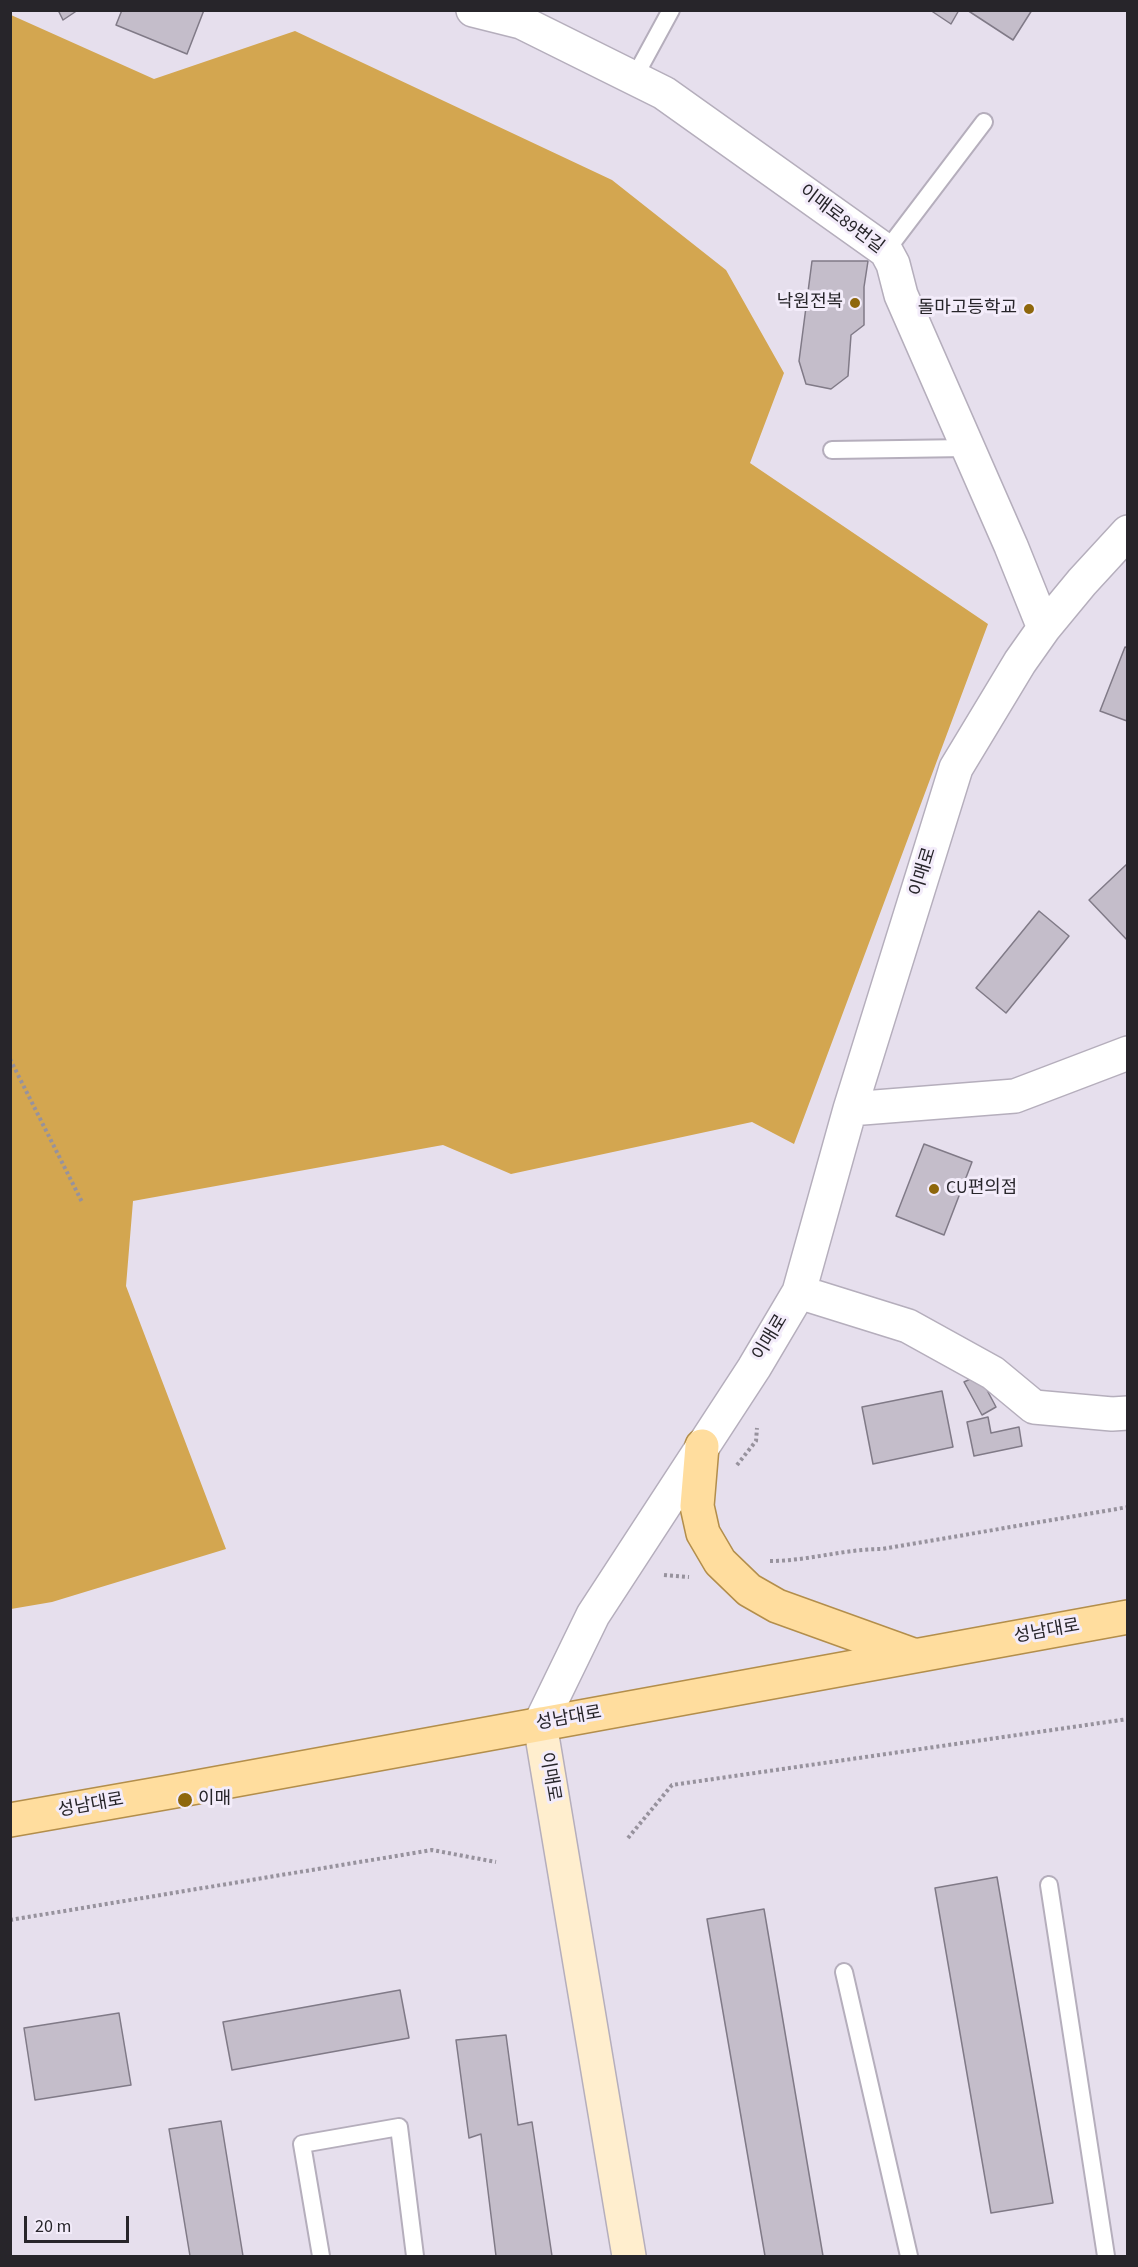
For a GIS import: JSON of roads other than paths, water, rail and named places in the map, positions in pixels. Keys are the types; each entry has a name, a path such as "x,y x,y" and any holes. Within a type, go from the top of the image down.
{"main road":[{"path":"702,1446 697,1506 703,1533 720,1562 749,1590 777,1606 914,1656"},
{"name":"성남대로","path":"10,1820 417,1749 540,1724 1128,1617"}],"street":[{"name":"이매로89번길","path":"473,10 523,16 664,93 886,251 893,264 901,295 1011,546 1044,628"},
{"name":"이매로","path":"628,2256 540,1724 593,1615 799,1292 850,1109 956,768 1020,662 1044,628 1128,532"},
{"path":"850,1109 1015,1096 1128,1053"},
{"path":"799,1292 908,1326 993,1373 1034,1407 1112,1414 1128,1413"}],"lane":[{"path":"634,78 671,10"},
{"path":"886,251 984,122"},
{"path":"832,450 967,448"},
{"path":"1049,1885 1106,2256"},
{"path":"844,1972 909,2256"},
{"path":"321,2256 302,2144 399,2127 415,2256"}],"place":[{"name":"낙원전복","path":"855,303"},
{"name":"돌마고등학교","path":"1029,309"},
{"name":"CU편의점","path":"934,1189"},
{"name":"이매","path":"185,1800"}]}
